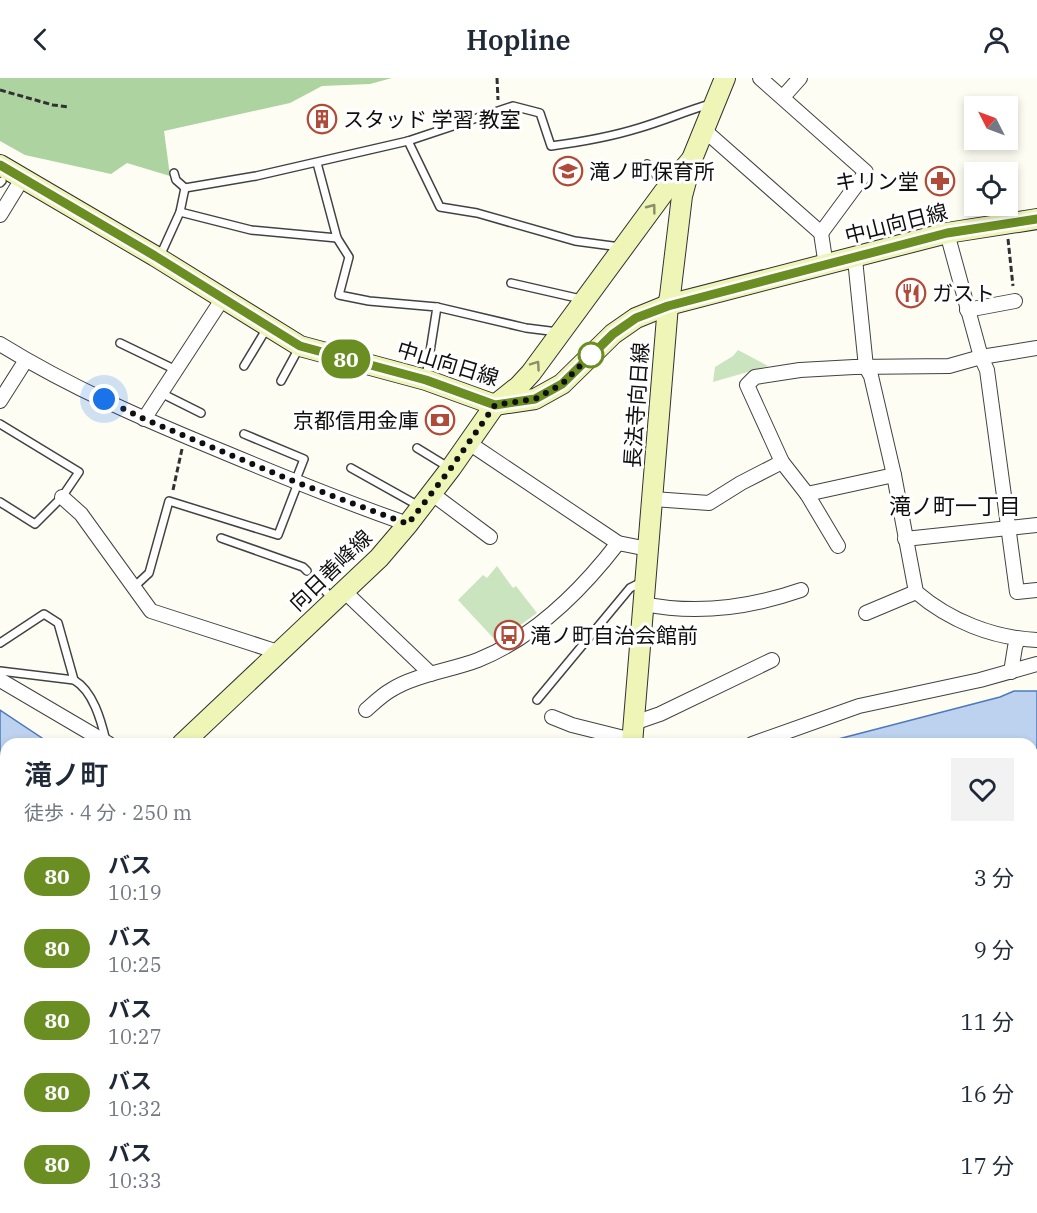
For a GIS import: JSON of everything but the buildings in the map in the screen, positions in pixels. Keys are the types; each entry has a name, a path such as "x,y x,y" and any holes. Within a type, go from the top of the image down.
{"main road":[{"name":"長法寺向日線","path":"627,737 644,604 668,306 682,196 692,159 724,78"},
{"name":"向日善峰線","path":"189,738 278,652 334,593 379,558 451,468 495,405 525,379 622,247 692,159"},
{"name":"中山向日線","path":"5,176 158,258 300,346 426,380 495,405 535,399 562,384 613,334 636,318 668,306 947,233 1037,219"}],"street":[{"path":"760,78 866,172 821,233"},
{"path":"783,97 800,78"},
{"path":"704,129 821,233 826,266"},
{"path":"0,215 19,184 5,176"},
{"path":"947,233 981,357 987,370 1017,592 1037,590"},
{"path":"855,258 866,368 871,376 894,475 916,592 930,604 957,619 1018,639 1037,640"},
{"path":"144,419 223,298"},
{"path":"968,310 1015,301"},
{"path":"0,344 26,360 144,419 297,482 408,524"},
{"path":"838,546 807,494 782,462 747,385 755,377 800,370 949,366 981,357 1037,348"},
{"path":"0,401 26,360"},
{"path":"469,443 618,543 648,549"},
{"path":"652,499 709,503 782,462"},
{"path":"807,494 894,475"},
{"path":"62,497 81,514 151,611 221,640 278,652"},
{"path":"426,500 490,537"},
{"path":"905,539 1037,525"},
{"path":"366,710 392,689 480,659 524,635 576,592 618,543"},
{"path":"644,604 683,609 723,609 763,602 801,591"},
{"path":"866,612 916,592"},
{"path":"334,593 431,674"},
{"path":"1011,672 1018,639"},
{"path":"552,717 572,725 627,737 660,714 772,660"},
{"path":"769,738 859,706 980,680 1037,664"},
{"path":"0,680 98,738"}],"lane":[{"path":"185,188 256,176 408,141 513,106 540,113 551,146 593,140 631,130 715,102"},
{"path":"408,141 440,207 477,213 575,241 622,247"},
{"path":"317,163 337,238 349,257 339,295 369,301 437,307 504,323 559,332"},
{"path":"647,164 667,188"},
{"path":"174,173 176,180 185,188"},
{"path":"158,258 180,212 185,188"},
{"path":"180,212 251,230 337,238"},
{"path":"511,284 583,300"},
{"path":"426,380 437,307"},
{"path":"244,366 268,326"},
{"path":"120,343 176,370"},
{"path":"282,381 300,346"},
{"path":"160,393 201,413"},
{"path":"0,424 78,472 62,497 35,524 0,502"},
{"path":"134,587 149,573 169,501 278,535 304,459 244,434"},
{"path":"417,448 451,468"},
{"path":"351,468 426,500"},
{"path":"221,538 303,567 307,571"},
{"path":"537,700 630,588 646,580"},
{"path":"0,643 44,615 58,622 74,680"},
{"path":"0,671 74,680 84,686 106,738"}],"path":[{"path":"497,78 498,112"},
{"path":"0,90 53,105 69,107"},
{"path":"1007,222 1015,301"},
{"path":"171,501 185,436"}],"green space":[{"path":"0,78 392,78 370,84 322,86 290,103 164,131 170,176 127,163 111,174 25,155 0,141"},
{"path":"738,350 768,366 713,382 715,367 733,356"},
{"path":"497,566 513,588 516,586 537,613 497,642 458,600 483,575 487,578"}],"water":[{"path":"1014,691 1037,691 1037,738 842,738 1000,697"},
{"path":"0,710 42,738 0,738"}],"bus line":[{"name":"80","path":"0,165 155,256 300,346 426,380 495,405 535,399 562,384 613,334 636,318 668,306 947,233 1037,219"}],"place":[{"name":"スタッド 学習 教室","path":"322,119"},
{"name":"滝ノ町保育所","path":"568,171"},
{"name":"キリン堂","path":"940,181"},
{"name":"ガスト","path":"911,293"},
{"name":"京都信用金庫","path":"440,420"},
{"name":"滝ノ町自治会館前","path":"509,635"}],"district":[{"name":"滝ノ町一丁目","path":"955,505"}],"route":[{"path":"104,399 144,419 298,483 408,524 482,426 495,405 535,399 562,384 596,350 591,355"}]}
